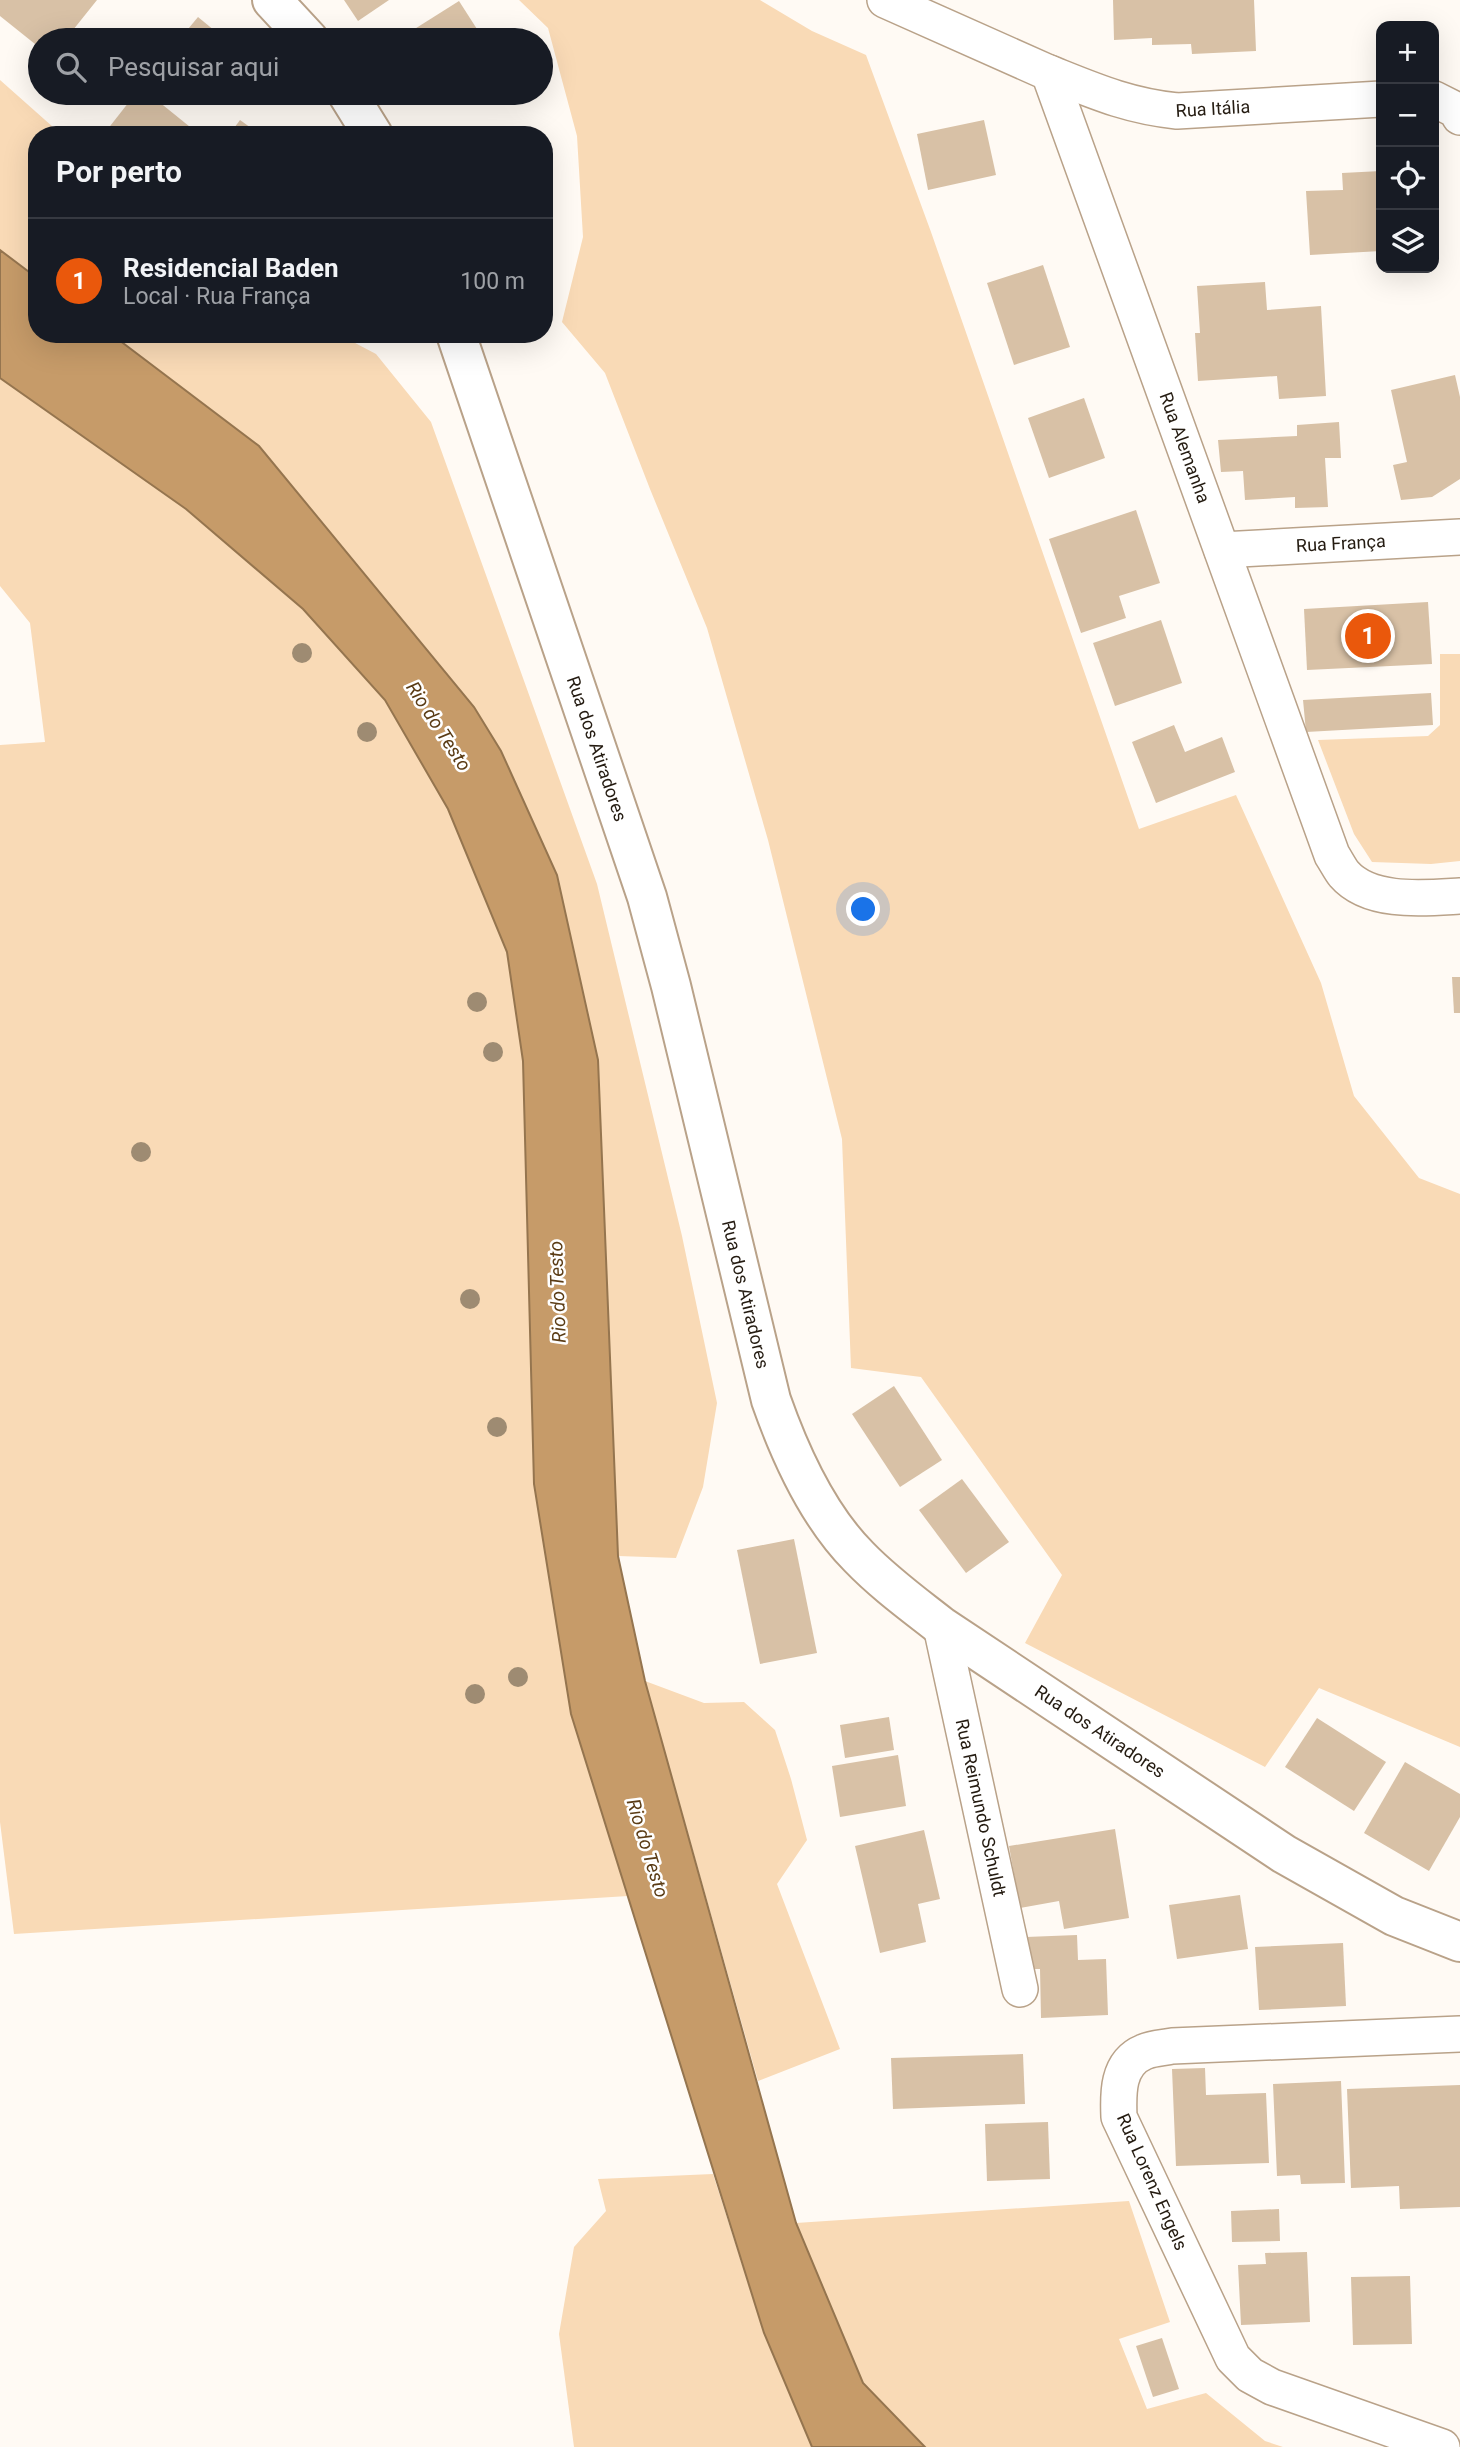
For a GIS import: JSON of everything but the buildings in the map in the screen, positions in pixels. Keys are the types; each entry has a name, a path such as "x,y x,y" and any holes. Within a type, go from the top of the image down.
{"street":[{"path":"272,0 298,28"},
{"path":"885,0 1049,73"},
{"name":"Rua Itália","path":"1049,73 1112,98 1145,107 1177,111 1376,99"},
{"name":"Rua Alemanha","path":"1049,73 1332,855 1345,875 1366,888 1388,896 1460,896"},
{"path":"1439,102 1456,110 1460,117"},
{"path":"354,105 367,126"},
{"name":"Rua dos Atiradores","path":"459,343 647,897 675,999 771,1400 790,1453 826,1515 857,1556 941,1626 1284,1854 1394,1916 1460,1941"},
{"name":"Rua França","path":"1222,550 1460,537"},
{"name":"Rua Reimundo Schuldt","path":"941,1626 1020,1989"},
{"name":"Rua Lorenz Engels","path":"1442,2447 1272,2387 1250,2375 1233,2358 1119,2117 1117,2091 1126,2066 1143,2052 1172,2046 1460,2034"}],"shaded area":[{"path":"519,0 760,0 812,31 866,55 931,232 1139,829 1236,795 1321,983 1354,1096 1419,1178 1460,1194 1460,1747 1319,1688 1265,1767 1025,1643 1062,1575 921,1377 851,1368 842,1139 768,840 707,628 605,373 562,322 583,237 577,136 553,47 553,28 548,28"},
{"path":"0,80 52,126 28,126 28,271 0,250"},
{"path":"123,343 355,343 376,354 431,422 597,884 682,1236 717,1403 703,1487 676,1558 618,1556 598,1060 501,752 474,707 259,446"},
{"path":"0,378 186,509 303,609 385,700 448,809 508,952 523,1061 613,1844 628,1896 14,1934 0,1822 0,745 45,742 30,623 0,586"},
{"path":"1440,654 1460,654 1460,861 1431,864 1372,862 1354,834 1318,740 1428,736 1440,725"},
{"path":"645,1681 704,1703 744,1702 775,1730 807,1840 777,1884 840,2049 758,2081"},
{"path":"713,2174 764,2333 812,2447 574,2447 559,2334 574,2247 606,2211 598,2179"},
{"path":"1129,2201 1170,2322 1119,2339 1147,2409 1206,2393 1265,2441 1283,2447 925,2447 863,2383 796,2223"}],"water":[{"name":"Rio do Testo","path":"0,250 28,271 28,343 123,343 259,446 474,707 501,751 557,875 598,1060 618,1556 645,1681 796,2223 863,2383 925,2447 812,2447 764,2333 571,1714 534,1484 523,1061 507,952 448,809 385,700 303,609 186,509 0,378"}],"place":[{"name":"Residencial Baden","path":"1368,636"}]}
